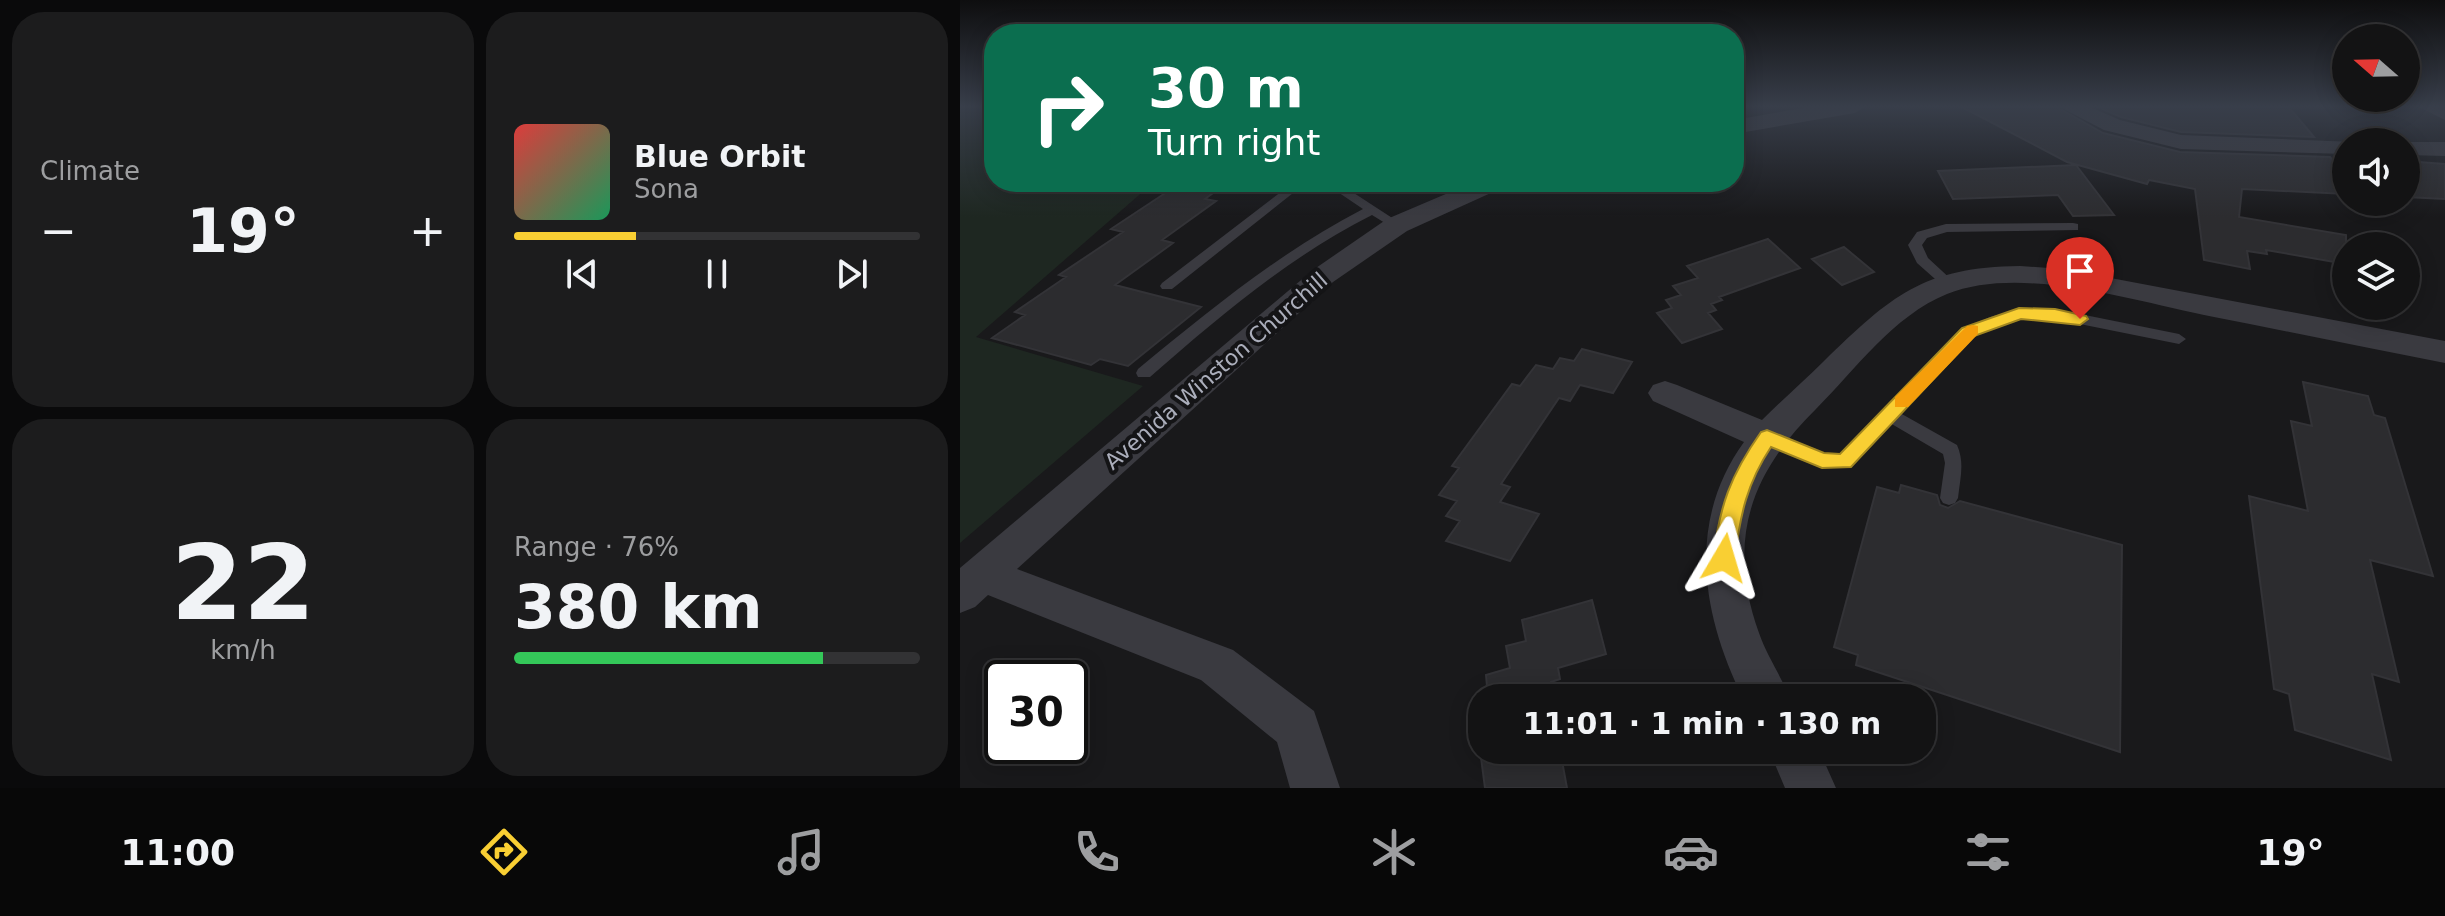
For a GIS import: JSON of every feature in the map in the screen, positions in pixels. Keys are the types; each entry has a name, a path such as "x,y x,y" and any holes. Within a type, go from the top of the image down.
{"street":[{"path":"2207,143 2332,147"},
{"path":"2420,148 2445,149"},
{"name":"Avenida Winston Churchill","path":"972,585 1323,276 1385,217 1464,192"},
{"path":"1761,684 1732,618 1724,558 1730,514 1742,474 1767,437 1898,308 1926,291 1948,283 2021,274 2063,278 2445,352"},
{"path":"1665,393 1767,437"},
{"path":"972,585 1217,665 1297,728 1315,788"},
{"path":"1800,764 1811,788"}],"lane":[{"path":"1167,286 1288,192"},
{"path":"1345,192 1385,217"},
{"path":"1144,373 1283,261 1333,229 1385,217"},
{"path":"1948,283 1922,260 1915,245 1922,235 1946,228 2073,227"},
{"path":"1767,437 1822,461 1844,461 1968,332 2019,314 2055,314 2179,339"},
{"path":"1889,415 1951,450 1954,463 1949,498"}],"shaded area":[{"path":"960,143 984,143 984,192 1143,192 976,337 1143,386 960,543"}],"building":[{"path":"2030,143 2143,143 2180,152 2330,157 2332,193 2242,189 2239,217 2332,233 2332,262 2266,250 2267,254 2247,251 2250,269 2204,260 2195,189 2149,180 2147,184 2067,162"},
{"path":"2420,162 2445,164 2445,199 2420,198"},
{"path":"2076,165 2114,215 2073,216 2058,195 1953,199 1938,171"},
{"path":"1167,192 1214,192 1205,199 1216,201 1162,240 1173,243 1115,285 1201,307 1128,366 1100,359 1091,365 992,338 1025,315 1015,312 1066,277 1059,275 1123,232 1111,229"},
{"path":"1768,239 1800,268 1719,297 1722,300 1711,304 1716,310 1708,313 1722,329 1682,343 1657,313 1672,308 1666,300 1681,295 1673,286 1698,278 1687,266"},
{"path":"1844,247 1874,272 1842,285 1812,259"},
{"path":"1582,349 1632,362 1613,393 1580,385 1570,401 1559,398 1501,484 1510,487 1500,502 1539,514 1510,561 1446,541 1460,521 1446,516 1457,501 1439,495 1459,468 1452,466 1512,384 1520,386 1536,365 1553,369 1560,358 1574,361"},
{"path":"2303,382 2368,396 2374,415 2385,418 2433,576 2370,560 2399,682 2372,674 2391,760 2295,730 2289,694 2274,689 2249,496 2308,511 2291,421 2312,426"},
{"path":"1901,485 1937,495 1940,505 1948,508 1960,501 2122,545 2120,752 1936,691 1936,684 1914,684 1856,665 1858,655 1834,647 1877,487 1899,493"},
{"path":"1592,600 1606,654 1558,668 1560,679 1552,684 1487,684 1486,675 1510,668 1506,646 1526,641 1522,620"},
{"path":"1482,764 1563,764 1567,788 1485,788"}],"slow traffic":[{"path":"1901,402 1973,330"}],"route":[{"path":"1724,558 1730,514 1742,474 1767,437 1822,461 1844,461 1968,332 2019,314 2055,314 2080,319"}]}
